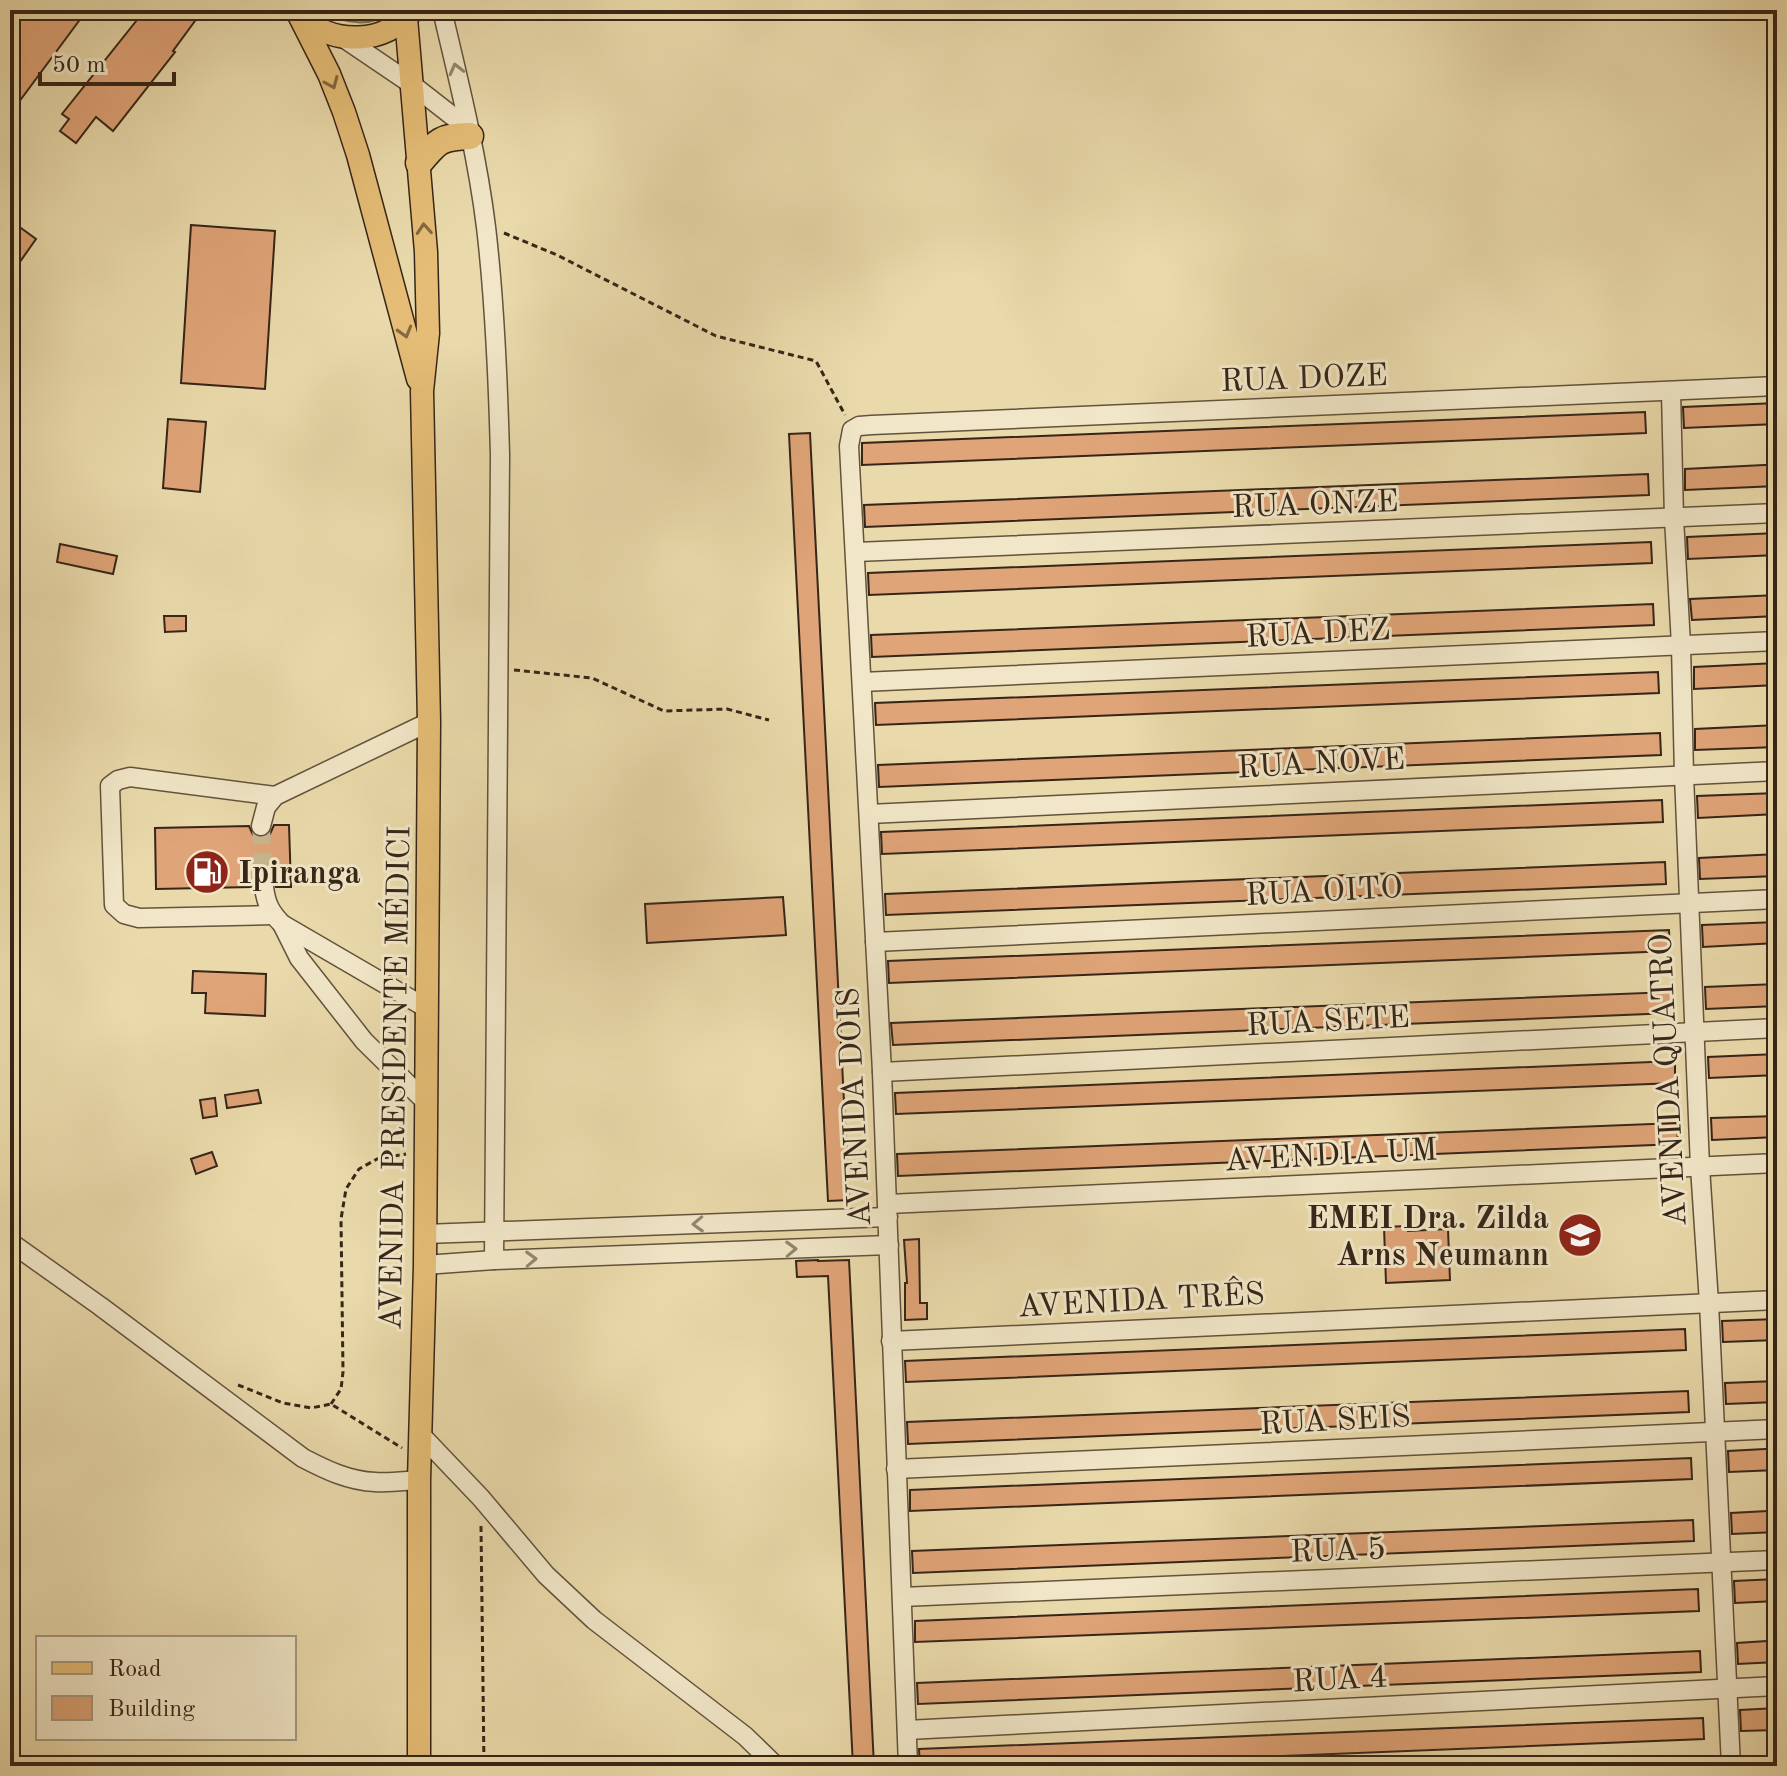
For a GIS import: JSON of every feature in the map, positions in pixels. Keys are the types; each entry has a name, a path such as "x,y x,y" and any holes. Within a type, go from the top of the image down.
{"highway":[{"path":"419,163 439,141 470,132"}],"main road":[{"path":"297,12 311,26 345,39 378,35 409,14"},
{"name":"AVENIDA PRESIDENTE MÉDICI","path":"297,12 329,74 344,112 422,391"},
{"name":"AVENIDA PRESIDENTE MÉDICI","path":"409,14 410,83 426,252 428,333 422,391 429,722 419,1766"}],"street":[{"path":"442,10 470,132 486,225 497,332 500,455 494,1260"},
{"path":"345,39 410,83 470,132"},
{"name":"RUA DOZE","path":"851,438 859,426 872,425 1777,386"},
{"name":"AVENIDA QUATRO","path":"1671,392 1700,1167 1731,1766"},
{"name":"AVENIDA DOIS","path":"851,438 888,1210 908,1766"},
{"name":"RUA ONZE","path":"856,552 1777,513"},
{"name":"RUA DEZ","path":"862,682 1777,641"},
{"path":"261,826 266,807 275,796 429,722"},
{"name":"RUA NOVE","path":"869,814 1777,771"},
{"path":"275,796 130,777 118,780 110,786 114,905 124,914 139,918 277,920 428,1009"},
{"path":"264,887 266,903 299,958 364,1041 426,1102"},
{"name":"RUA OITO","path":"875,942 1777,899"},
{"name":"RUA SETE","path":"882,1072 1777,1028"},
{"name":"AVENDIA UM","path":"425,1234 1777,1163"},
{"path":"10,1242 303,1458 327,1471 356,1480 376,1482 420,1470"},
{"path":"425,1265 889,1245"},
{"name":"AVENIDA TRÊS","path":"891,1341 1777,1300"},
{"name":"RUA SEIS","path":"896,1469 1777,1429"},
{"path":"421,1435 481,1498 546,1575 594,1620 745,1736 776,1766"},
{"name":"RUA 5","path":"902,1597 1777,1560"},
{"name":"RUA 4","path":"907,1730 1777,1686"}],"path":[{"path":"486,225 557,255 716,336 816,361 851,438"},
{"path":"498,668 592,678 664,711 727,709 769,720"},
{"path":"211,1389 230,1384 243,1386 283,1403 311,1408 331,1404 341,1389 343,1372 341,1219 346,1189 359,1169 377,1159 426,1151"},
{"path":"331,1404 420,1470"},
{"path":"481,1498 484,1766"}],"green space":[{"path":"322,10 395,10 377,20 358,22 340,19"}],"building":[{"path":"10,10 87,10 10,114"},
{"path":"145,10 203,10 175,52 113,131 96,117 76,143 60,131 69,119 62,114"},
{"path":"10,220 36,239 10,276"},
{"path":"191,225 275,231 265,389 181,383"},
{"path":"1777,403 1777,424 1684,428 1683,407"},
{"path":"1645,412 1646,433 862,465 862,443"},
{"path":"168,419 206,422 200,492 163,488"},
{"path":"810,433 849,1200 828,1201 789,434"},
{"path":"1777,465 1777,486 1685,490 1685,469"},
{"path":"1648,474 1649,495 865,527 864,505"},
{"path":"1777,533 1777,555 1688,559 1687,537"},
{"path":"1651,542 1652,563 869,595 868,573"},
{"path":"60,544 117,556 113,574 57,562"},
{"path":"1777,595 1777,616 1692,620 1690,599"},
{"path":"1653,604 1654,625 872,657 871,635"},
{"path":"164,616 186,616 186,631 165,632"},
{"path":"1777,663 1777,685 1694,689 1694,667"},
{"path":"1658,672 1659,693 876,725 875,703"},
{"path":"1777,725 1777,747 1695,750 1695,729"},
{"path":"1660,733 1661,755 879,787 878,765"},
{"path":"1777,793 1777,814 1698,818 1697,796"},
{"path":"1662,800 1663,822 882,854 881,832"},
{"name":"Ipiranga","path":"274,825 289,825 291,887 276,887 273,879 263,875 256,878 252,887 156,889 155,828 249,826 253,835 263,838 270,834"},
{"path":"1777,854 1777,876 1700,879 1699,858"},
{"path":"1665,862 1666,884 886,915 885,894"},
{"path":"783,897 786,935 647,943 645,904"},
{"path":"1777,922 1777,943 1703,947 1702,925"},
{"path":"1669,930 1670,951 889,983 888,961"},
{"path":"193,971 266,974 265,1016 205,1013 206,993 192,993"},
{"path":"1777,984 1777,1006 1706,1009 1705,987"},
{"path":"1671,992 1672,1013 893,1045 891,1023"},
{"path":"1777,1054 1777,1075 1709,1078 1708,1057"},
{"path":"1675,1061 1675,1083 896,1114 895,1093"},
{"path":"258,1090 261,1103 227,1108 225,1095"},
{"path":"215,1098 217,1116 203,1118 200,1100"},
{"path":"1777,1116 1777,1137 1712,1140 1711,1118"},
{"path":"1677,1123 1678,1144 898,1176 897,1154"},
{"path":"212,1152 217,1166 196,1174 191,1159"},
{"path":"1407,1226 1408,1231 1448,1229 1450,1280 1386,1283 1384,1227"},
{"path":"919,1239 920,1303 927,1303 927,1319 905,1320 907,1283 904,1240"},
{"path":"849,1260 874,1766 853,1766 828,1276 797,1277 796,1261"},
{"path":"1777,1319 1777,1340 1723,1342 1722,1321"},
{"path":"1685,1329 1686,1350 906,1382 905,1361"},
{"path":"1777,1381 1777,1402 1726,1404 1725,1383"},
{"path":"1688,1391 1689,1412 908,1444 907,1422"},
{"path":"1777,1449 1777,1470 1729,1472 1728,1451"},
{"path":"1691,1458 1692,1479 910,1511 910,1490"},
{"path":"1777,1511 1777,1532 1732,1534 1731,1513"},
{"path":"1693,1520 1694,1541 913,1573 912,1551"},
{"path":"1777,1579 1777,1601 1735,1603 1734,1581"},
{"path":"1698,1589 1699,1611 915,1642 915,1621"},
{"path":"1777,1641 1777,1662 1738,1664 1737,1643"},
{"path":"1700,1651 1701,1672 918,1704 917,1683"},
{"path":"1777,1708 1777,1730 1741,1731 1740,1710"},
{"path":"1703,1718 1704,1739 1034,1766 920,1766 919,1749"}],"tunnel":[{"path":"261,826 264,887"}],"place":[{"name":"Ipiranga","path":"207,872"},
{"name":"EMEI Dra. Zilda Arns Neumann","path":"1580,1235"}]}
